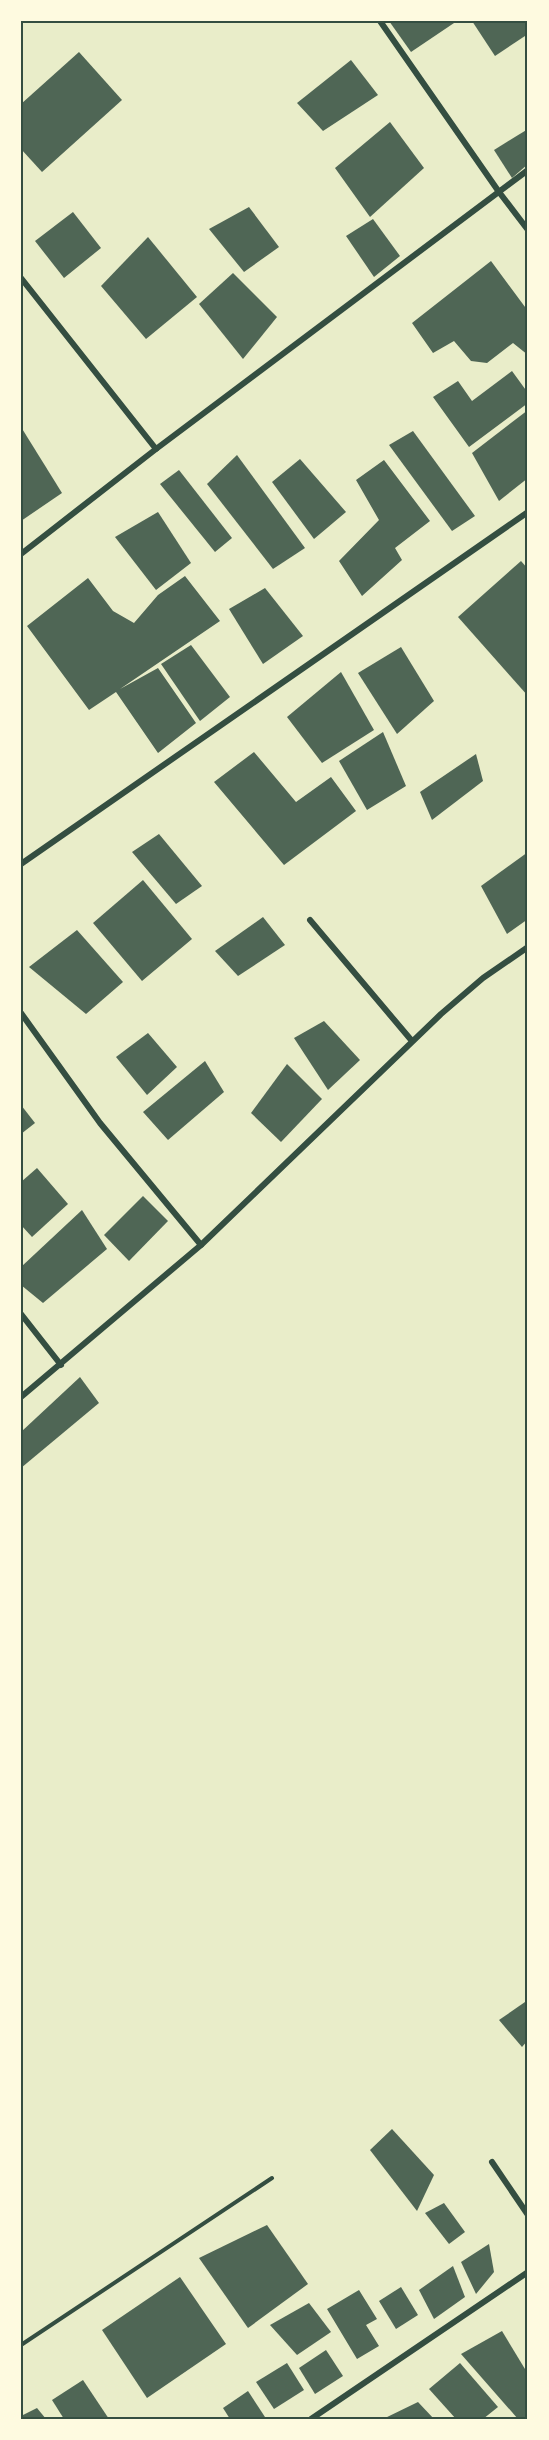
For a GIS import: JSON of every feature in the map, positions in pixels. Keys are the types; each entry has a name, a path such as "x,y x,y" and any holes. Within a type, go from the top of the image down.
{"street":[{"path":"380,21 528,230"},
{"path":"21,554 156,449 528,170"},
{"path":"21,278 156,449"},
{"path":"21,864 528,512"},
{"path":"310,920 412,1041"},
{"path":"21,1397 201,1245 412,1041 483,978 528,947"},
{"path":"21,1013 100,1124 201,1245"},
{"path":"21,1314 61,1365"},
{"path":"492,2162 528,2215"},
{"path":"311,2419 528,2272"}],"path":[{"path":"21,2344 272,2178"}],"building":[{"path":"389,21 457,21 411,52"},
{"path":"472,21 528,21 528,34 495,56"},
{"path":"79,52 122,100 42,172 21,149 21,104"},
{"path":"351,60 378,95 323,131 297,103"},
{"path":"390,122 424,168 370,217 335,168"},
{"path":"528,129 528,164 512,178 494,150"},
{"path":"249,207 279,247 244,272 209,229"},
{"path":"73,212 101,248 64,278 35,241"},
{"path":"373,219 400,256 374,277 346,236"},
{"path":"148,237 197,297 146,339 101,286"},
{"path":"491,261 528,311 528,355 513,343 487,363 471,361 454,341 433,353 412,323"},
{"path":"233,273 277,317 243,359 199,304"},
{"path":"512,371 528,393 528,403 469,447 433,397 458,381 472,401"},
{"path":"528,410 528,478 499,501 472,453"},
{"path":"21,427 62,493 21,521"},
{"path":"413,431 475,516 452,531 389,445"},
{"path":"237,455 305,548 273,569 207,484"},
{"path":"300,459 346,512 314,539 272,482"},
{"path":"384,460 430,521 395,548 402,560 362,596 339,561 379,520 356,480"},
{"path":"179,470 232,538 215,552 160,484"},
{"path":"158,512 191,563 156,590 115,537"},
{"path":"521,561 528,569 528,696 458,617"},
{"path":"185,576 220,621 120,689 158,668 196,723 158,753 116,692 89,710 27,626 88,578 113,611 134,623 158,595"},
{"path":"265,588 303,636 263,664 229,609"},
{"path":"191,645 230,697 200,721 161,664"},
{"path":"401,647 434,701 397,734 358,673"},
{"path":"341,672 374,730 322,763 287,717"},
{"path":"383,732 406,786 367,810 339,761"},
{"path":"254,752 296,802 331,777 356,811 284,865 214,782"},
{"path":"476,754 483,781 432,820 420,792"},
{"path":"159,834 202,886 176,904 132,852"},
{"path":"528,852 528,919 507,934 481,886"},
{"path":"143,880 192,939 142,981 93,923"},
{"path":"263,917 285,945 238,976 215,951"},
{"path":"77,930 123,982 86,1014 29,967"},
{"path":"324,1021 360,1060 328,1090 294,1038"},
{"path":"148,1033 177,1067 147,1095 116,1057"},
{"path":"205,1061 224,1092 168,1140 143,1112"},
{"path":"287,1064 322,1099 281,1142 251,1113"},
{"path":"21,1105 35,1123 21,1134"},
{"path":"37,1168 68,1204 32,1237 21,1225 21,1182"},
{"path":"143,1196 168,1221 129,1261 104,1235"},
{"path":"82,1210 107,1249 43,1303 21,1285 21,1267"},
{"path":"80,1377 99,1403 21,1468 21,1432"},
{"path":"525,2002 528,2005 528,2040 522,2047 499,2020"},
{"path":"392,2129 434,2175 417,2211 370,2150"},
{"path":"444,2203 465,2232 449,2244 425,2213"},
{"path":"267,2225 308,2284 248,2328 199,2258"},
{"path":"489,2244 494,2272 476,2294 461,2262"},
{"path":"453,2266 465,2297 434,2319 419,2290"},
{"path":"180,2277 226,2344 147,2398 102,2330"},
{"path":"401,2287 418,2315 396,2329 379,2301"},
{"path":"359,2290 377,2319 366,2325 379,2346 357,2359 327,2309"},
{"path":"309,2303 331,2332 297,2355 270,2325"},
{"path":"502,2331 528,2374 528,2419 518,2419 461,2354"},
{"path":"326,2350 343,2376 315,2394 299,2368"},
{"path":"287,2363 304,2390 274,2409 256,2382"},
{"path":"460,2363 498,2407 483,2419 456,2419 429,2389"},
{"path":"83,2380 109,2419 64,2419 52,2400"},
{"path":"248,2391 265,2417 262,2419 230,2419 223,2408"},
{"path":"418,2402 434,2419 383,2419"},
{"path":"37,2408 46,2419 21,2419 21,2416"}]}
